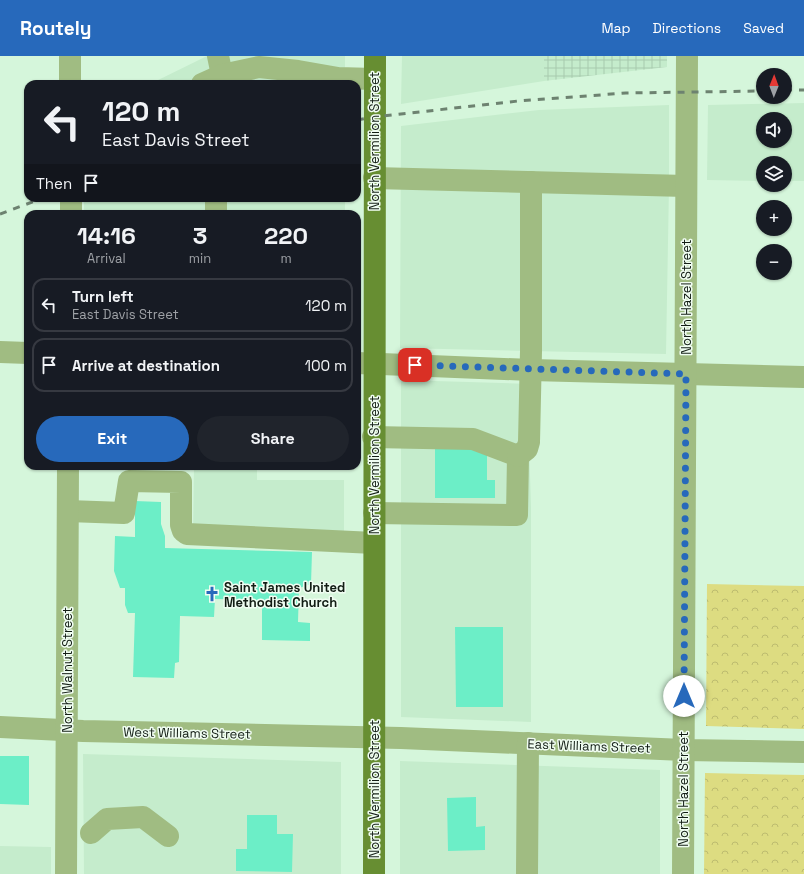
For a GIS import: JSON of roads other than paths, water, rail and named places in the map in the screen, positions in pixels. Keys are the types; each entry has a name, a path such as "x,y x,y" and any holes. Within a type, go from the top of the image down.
{"main road":[{"name":"North Vermilion Street","path":"374,56 374,178 366,364 373,436 374,874"}],"street":[{"path":"70,56 70,80"},
{"name":"North Hazel Street","path":"683,874 687,56"},
{"path":"206,80 220,66 259,67 298,71 338,78 374,79"},
{"path":"374,178 686,186"},
{"path":"518,456 527,449 529,442 531,370 531,182"},
{"path":"0,352 24,353"},
{"path":"366,364 804,377"},
{"path":"373,436 473,439 518,456"},
{"path":"374,513 517,515 518,456"},
{"name":"North Walnut Street","path":"66,874 68,470"},
{"path":"68,511 124,512 129,481 181,482 181,525 183,531 187,534 374,543"},
{"name":"West Williams Street","path":"0,727 374,738"},
{"name":"East Williams Street","path":"374,738 684,750 804,752"},
{"path":"527,874 528,743"},
{"path":"91,834 107,819 143,817 168,836"}],"railway":[{"path":"792,90 804,90"},
{"path":"361,119 518,101 626,93 756,91"},
{"path":"0,214 32,202"}],"place":[{"name":"Saint James United Methodist Church","path":"212,594"}]}
